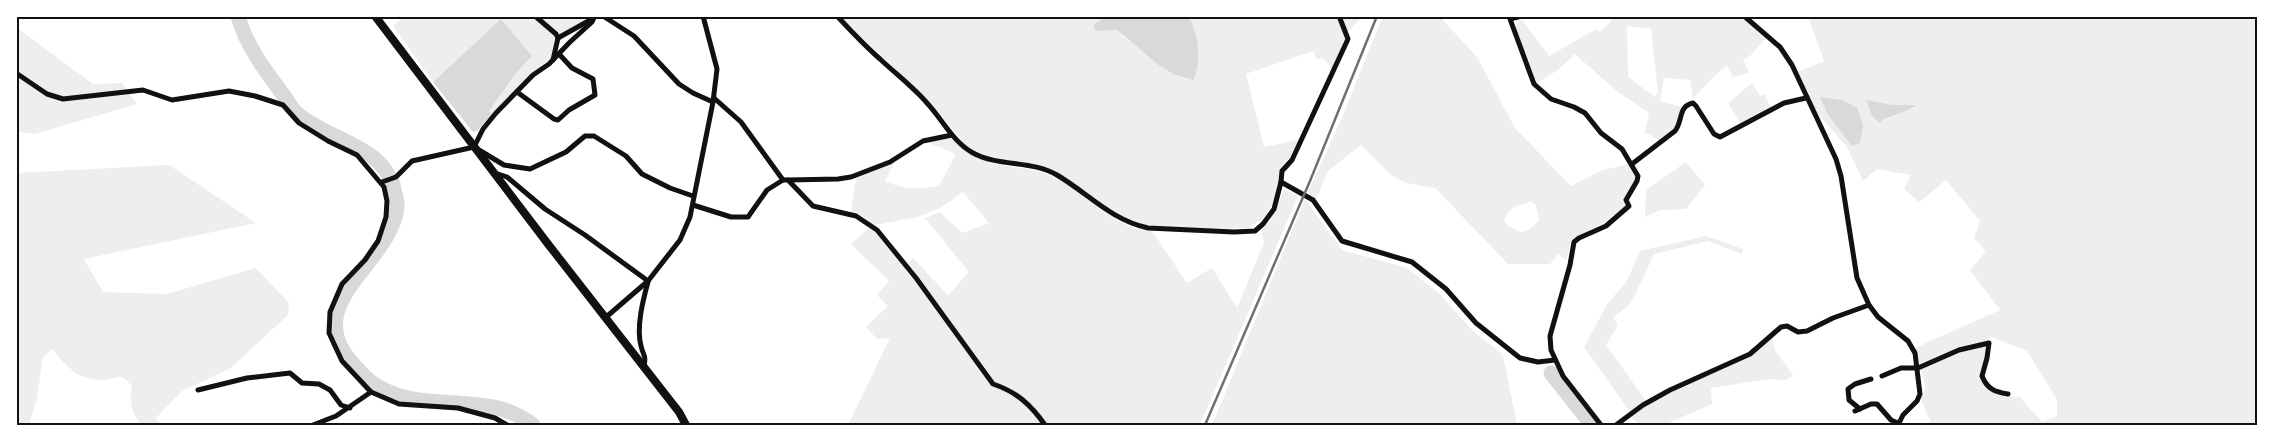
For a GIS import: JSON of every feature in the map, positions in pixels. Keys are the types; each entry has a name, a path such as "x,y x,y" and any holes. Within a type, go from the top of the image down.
{"main road":[{"path":"376,16 474,147 679,412 686,425"}],"street":[{"path":"535,16 555,32 558,38 553,60"},
{"path":"603,16 634,36 679,84 693,93 714,100 741,122 786,180 813,206 856,216 877,230 922,286 993,384 1011,391 1024,400 1046,425"},
{"path":"605,318 648,282 680,240 694,205 693,196 714,100 717,69 703,16"},
{"path":"837,16 927,102 952,135 969,150 979,155 1035,167 1056,174 1122,220 1148,228 1234,232 1255,231 1261,227 1270,215 1281,182 1282,171 1292,160 1348,40 1339,16"},
{"path":"1522,16 1510,20 1534,84 1551,99 1578,108 1585,113 1602,133 1622,149 1632,164 1638,178 1626,200 1628,206 1606,226 1574,242 1570,266 1550,336 1550,346 1555,360 1568,383 1602,425"},
{"path":"1529,16 1541,16"},
{"path":"1744,16 1780,47 1792,65 1836,159 1841,176 1857,278 1869,305 1878,316 1908,341 1915,354 1921,390 1919,398 1898,424 1891,420 1877,404 1871,404 1857,410 1849,400 1848,389 1855,384 1871,379"},
{"path":"474,147 487,124 533,75 553,60 595,17"},
{"path":"558,38 595,17"},
{"path":"518,92 554,120 562,118 569,110 595,95 593,79 572,68 559,54"},
{"path":"16,73 46,94 63,99 143,90 172,100 229,90 255,96 283,105 298,123 328,141 357,155 382,182 387,201 386,217 382,232 371,252 338,292 330,312 329,325 332,340 342,361 371,392 399,404 458,408 495,418 507,425"},
{"path":"1632,164 1675,131 1679,126 1683,109 1688,104 1693,103 1696,106 1714,134 1720,137 1772,108 1806,98"},
{"path":"694,205 731,217 748,217 767,190 786,180 851,177 890,162 923,141 952,135"},
{"path":"382,182 394,178 412,161 474,147 504,165 530,168 566,152 585,136 594,136 626,156 642,174 670,188 693,196"},
{"path":"495,173 507,177 545,209 585,235 648,282"},
{"path":"1281,182 1313,200 1342,241 1412,262 1446,289 1476,323 1520,358 1538,362 1555,360"},
{"path":"644,368 646,354 641,346 641,310 648,282"},
{"path":"1616,425 1643,405 1670,390 1750,354 1781,327 1787,326 1798,332 1807,332 1833,318 1869,305"},
{"path":"1882,376 1901,368 1918,368 1959,350 1989,343 1982,376 1994,392 2008,394"},
{"path":"198,390 247,378 290,372 302,383 320,384 330,390 341,405 350,408"},
{"path":"313,425 350,408 371,392"}],"shaded area":[{"path":"405,16 532,16 553,33 556,38 551,58 531,73 492,114 489,111 517,72 532,56 501,19 433,82 393,26"},
{"path":"539,16 563,18 591,16 585,22 559,35 556,30"},
{"path":"840,16 1102,16 1101,20 1094,24 1098,31 1117,30 1175,75 1189,80 1191,22 1187,16 1337,16 1345,39 1332,69 1323,58 1317,59 1313,51 1246,74 1264,147 1298,140 1289,158 1283,165 1273,202 1264,217 1250,228 1209,229 1147,226 1123,219 1056,172 980,154 969,149 929,101"},
{"path":"1102,16 1187,16 1197,38 1198,47 1198,65 1193,80 1175,75 1160,66 1117,30 1098,31 1094,29 1094,24 1101,20"},
{"path":"1342,16 1362,16 1348,33"},
{"path":"1383,16 1439,16 1477,57 1515,128 1571,186 1603,170 1630,164 1636,173 1635,182 1624,200 1626,206 1602,224 1575,237 1571,241 1566,260 1558,254 1550,264 1508,264 1435,188 1406,183 1391,175 1361,145 1328,171 1316,200 1308,192 1340,122","holes":["1531,201 1536,205 1539,220 1526,231 1519,231 1504,222 1506,216 1514,207"]},
{"path":"1616,16 1740,16 1765,39 1749,57 1743,59 1749,73 1733,77 1727,66 1715,75 1693,99 1690,80 1664,78 1660,101 1682,107 1676,128 1660,141 1645,132 1649,113 1619,93 1575,54 1558,70 1535,84 1516,28 1517,22 1522,20 1549,56 1596,29 1600,32","holes":["1627,26 1651,29 1658,92 1655,97 1628,77"]},
{"path":"1808,16 2258,16 2258,425 1932,425 1921,400 1926,388 1915,348 2000,310 1970,270 1986,251 1974,238 1980,221 1946,180 1919,202 1904,189 1911,175 1877,169 1863,181 1847,147 1818,114 1798,72 1824,61","holes":["1868,100 1893,105 1915,106 1879,123","1991,337 2027,351 2057,400 2057,416 2042,422 2020,397 1994,393 1984,386 1980,374 1985,359 1986,345"]},
{"path":"501,19 532,56 517,72 489,111 492,114 477,131 473,132 433,82"},
{"path":"16,27 93,84 122,83 137,104 35,134 16,132"},
{"path":"1752,83 1760,96 1764,94 1771,107 1741,125 1728,103"},
{"path":"1820,97 1842,100 1857,108 1863,125 1860,143 1852,146 1828,115"},
{"path":"1867,100 1893,105 1916,105 1879,123 1871,114"},
{"path":"950,137 971,155 990,163 1032,170 1052,176 1124,224 1137,229 1152,231 1187,283 1212,268 1237,308 1264,243 1261,231 1273,217 1284,189 1298,196 1200,425 1047,425 1025,399 996,384 908,263 913,258 948,295 969,272 925,218 940,212 962,233 989,223 963,192 940,208 918,217 875,225 862,216 851,212 856,178 895,161 885,181 911,188 939,186 956,154 927,142"},
{"path":"1686,162 1705,185 1686,209 1660,210 1645,217 1646,190"},
{"path":"169,165 256,223 84,259 103,292 167,294 256,268 289,303 288,315 231,368 182,391 156,418 161,425 141,425 132,407 132,386 125,379 119,377 99,380 81,376 69,367 52,349 43,357 37,398 29,425 16,425 16,173"},
{"path":"1305,199 1342,250 1407,268 1441,295 1471,329 1503,355 1517,425 1212,425"},
{"path":"871,227 928,299 991,386 1000,388 1015,396 1044,425 848,425 890,338 877,339 866,327 888,306 877,295 889,281 851,244"},
{"path":"1706,236 1743,249 1742,254 1708,241 1654,254 1628,306 1613,318 1618,325 1606,345 1646,401 1630,412 1584,347 1608,303 1627,281 1640,251"},
{"path":"1772,336 1775,350 1793,375 1786,380 1769,379 1711,388 1712,404 1664,425 1641,425 1629,416 1673,390 1739,361 1762,346"}],"waterway":[{"path":"238,16 246,38 258,59 295,111 311,124 367,153 388,174 394,189 397,205 391,228 340,304 335,323 339,344 355,366 373,384 399,396 417,400 477,404 496,408 515,414 533,425"},
{"path":"1551,373 1592,425"}],"railway":[{"path":"1205,425 1310,181 1377,16"}]}
